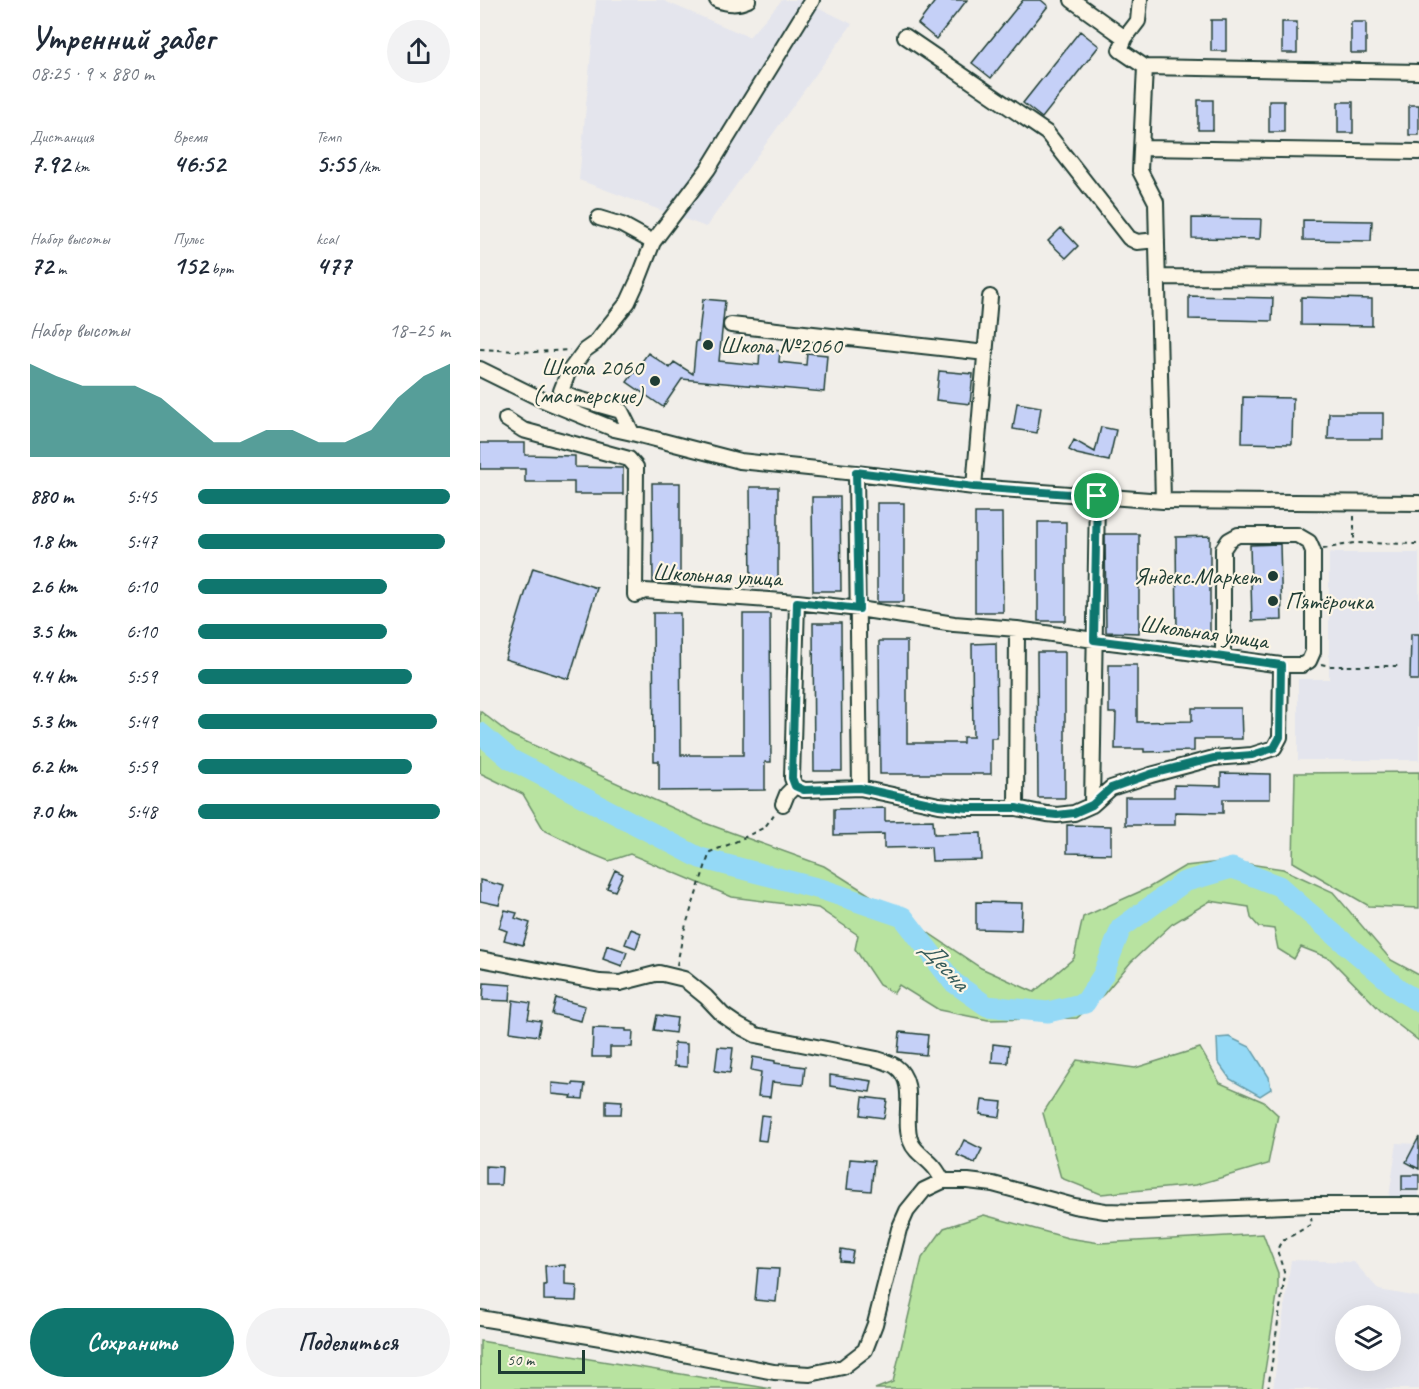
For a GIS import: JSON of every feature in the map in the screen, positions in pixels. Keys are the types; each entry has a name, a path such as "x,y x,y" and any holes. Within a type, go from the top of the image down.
{"street":[{"path":"717,0 738,4 748,0"},
{"path":"632,433 621,411 571,397 561,391 568,373 585,350 595,343 628,302 653,242 708,169 812,0"},
{"path":"1072,0 1125,38"},
{"path":"1140,0 1138,21 1125,38 1120,50 1145,67 1419,72"},
{"path":"905,36 1047,133 1129,238 1137,242 1157,240"},
{"path":"1145,67 1140,171 1156,202 1163,501"},
{"path":"1141,148 1419,152"},
{"path":"599,219 622,225 653,242"},
{"path":"1158,277 1419,278"},
{"path":"974,487 990,297"},
{"path":"732,325 986,352"},
{"path":"480,369 543,400 614,429 740,461 856,472 974,487 1163,501 1419,503"},
{"name":"Школьная улица","path":"506,419 523,430 629,459 636,467 634,595 645,591 797,602 1281,665 1280,737 1274,748 1252,755 1214,758 1151,774 1111,788 1092,805 1074,813 1057,815 1016,808 968,808 939,805 860,788 804,790 795,786 792,778 797,602"},
{"path":"856,472 860,788"},
{"path":"1092,805 1097,496"},
{"path":"1223,656 1223,549 1229,540 1238,536 1297,535 1309,542 1313,551 1313,652 1309,661 1302,665 1281,665"},
{"path":"1016,808 1017,629"},
{"path":"783,804 787,794 795,786"},
{"path":"480,959 610,983 620,983 658,973 684,978 723,1015 756,1035 877,1059 896,1066 906,1080 909,1098 908,1134 912,1145 936,1169 943,1181"},
{"path":"480,1318 601,1338 774,1372 810,1374 843,1367 865,1350 875,1324 899,1229 907,1210 924,1190 943,1181 993,1184 1074,1206 1105,1211 1138,1212 1311,1205 1419,1205"}],"path":[{"path":"480,349 533,352 585,350"},
{"path":"1354,503 1354,543"},
{"path":"1313,551 1354,543 1419,544"},
{"path":"1309,661 1329,666 1398,666"},
{"path":"669,975 678,963 683,934 710,852 765,826 783,804"},
{"path":"1268,1389 1285,1275 1277,1250 1281,1242 1312,1224 1311,1205"}],"shaded area":[{"path":"596,0 662,0 749,37 782,0 803,0 852,24 706,227 579,180"},
{"path":"1329,553 1419,553 1419,760 1298,760 1298,679 1329,679"},
{"path":"1397,1143 1419,1144 1419,1197 1389,1197"},
{"path":"1291,1260 1354,1262 1379,1290 1419,1297 1419,1389 1273,1389"}],"green space":[{"path":"480,711 511,735 705,823 824,866 981,968 1034,992 1074,958 1083,917 1148,888 1185,866 1229,861 1283,869 1333,892 1391,960 1419,975 1419,1041 1383,1013 1329,958 1301,947 1294,959 1278,949 1274,929 1259,927 1251,918 1249,907 1210,901 1172,924 1131,962 1104,994 1077,1018 988,1020 939,1010 899,985 894,993 879,985 855,949 858,935 818,908 732,897 630,854 609,861 544,830 523,794 480,773"},
{"path":"1419,772 1419,908 1369,906 1293,862 1295,773"},
{"path":"1200,1048 1220,1083 1264,1102 1278,1115 1268,1164 1196,1185 1101,1194 1061,1178 1043,1113 1077,1060 1135,1068"},
{"path":"984,1215 1068,1238 1100,1243 1263,1234 1278,1273 1278,1289 1262,1389 875,1389 893,1382 922,1258 944,1228"},
{"path":"480,1341 772,1389 480,1389"}],"water":[{"path":"1229,1037 1250,1047 1269,1077 1271,1089 1260,1096 1230,1079 1218,1062 1217,1038"}],"building":[{"path":"936,0 967,0 936,39 918,24"},
{"path":"1023,0 1041,0 1048,6 991,78 972,63"},
{"path":"1211,20 1226,20 1226,51 1211,51"},
{"path":"1282,22 1297,22 1297,53 1282,53"},
{"path":"1351,22 1366,22 1366,53 1351,53"},
{"path":"1080,31 1099,46 1042,118 1023,103"},
{"path":"1198,100 1213,100 1213,130 1198,130"},
{"path":"1269,101 1284,101 1284,132 1269,132"},
{"path":"1338,102 1353,102 1353,133 1338,133"},
{"path":"1409,105 1419,105 1419,135 1409,135"},
{"path":"1192,218 1261,219 1260,239 1192,238"},
{"path":"1303,220 1372,221 1371,241 1303,240"},
{"path":"1061,228 1078,246 1066,258 1048,241"},
{"path":"1189,296 1273,298 1272,321 1189,319"},
{"path":"1301,297 1372,299 1372,326 1301,325"},
{"name":"Школа №2060","path":"703,299 725,301 719,361 759,365 760,349 780,351 779,362 806,365 807,353 827,355 824,392 682,379 663,407 627,382 648,353 670,368 674,362 693,374"},
{"path":"939,371 973,374 970,404 936,400"},
{"path":"1243,397 1293,398 1292,444 1242,443"},
{"path":"1017,403 1041,407 1037,433 1013,429"},
{"path":"1329,413 1383,413 1383,439 1328,439"},
{"path":"1101,427 1116,430 1109,461 1069,450 1074,440 1095,452"},
{"path":"480,443 525,443 525,455 575,456 575,467 623,468 623,494 574,494 574,482 525,482 525,469 480,469"},
{"path":"652,483 680,483 680,583 653,583"},
{"path":"750,487 778,487 778,586 751,586"},
{"path":"812,497 840,497 841,591 813,591"},
{"path":"877,503 904,503 904,602 877,602"},
{"path":"975,513 1002,513 1003,612 975,612"},
{"path":"1038,522 1066,522 1066,621 1038,621"},
{"path":"1105,534 1139,534 1139,633 1106,632"},
{"path":"1210,536 1210,636 1177,633 1176,537"},
{"path":"1280,544 1282,620 1252,621 1250,545"},
{"path":"533,568 597,588 569,679 505,659"},
{"path":"653,613 680,613 681,755 743,755 743,614 770,614 771,762 765,762 765,790 659,791 659,761 654,761"},
{"path":"813,623 841,623 842,771 814,771"},
{"path":"1411,634 1419,634 1419,680 1410,680"},
{"path":"879,641 907,641 907,743 963,743 963,737 973,737 972,644 996,643 997,738 991,738 991,774 880,774"},
{"path":"1037,652 1065,652 1065,798 1038,798"},
{"path":"1109,665 1137,665 1137,722 1192,721 1192,708 1241,708 1242,739 1194,739 1194,751 1144,752 1144,749 1115,749 1116,713 1109,713"},
{"path":"1221,773 1270,774 1270,799 1223,799 1223,813 1175,812 1175,825 1125,825 1125,797 1174,797 1174,785 1221,786"},
{"path":"885,808 885,821 933,820 934,834 981,833 982,860 932,861 931,847 884,848 884,834 834,835 834,809"},
{"path":"1067,825 1111,826 1111,854 1067,853"},
{"path":"615,870 623,874 615,891 607,888"},
{"path":"480,880 504,886 499,905 480,901"},
{"path":"976,902 1022,903 1021,930 976,929"},
{"path":"505,910 517,913 515,918 530,923 523,945 504,940 507,931 499,928"},
{"path":"631,929 641,933 636,948 625,944"},
{"path":"607,945 627,952 622,966 603,959"},
{"path":"484,983 511,985 510,1001 483,1000"},
{"path":"556,998 585,1006 581,1021 552,1014"},
{"path":"513,1000 531,1003 528,1019 541,1021 538,1036 510,1032"},
{"path":"657,1015 677,1018 675,1033 654,1030"},
{"path":"593,1028 633,1031 632,1047 610,1047 610,1057 592,1057"},
{"path":"900,1032 928,1035 926,1055 898,1052"},
{"path":"674,1043 687,1044 687,1067 674,1066"},
{"path":"993,1044 1009,1046 1008,1063 992,1062"},
{"path":"718,1047 733,1048 730,1073 715,1071"},
{"path":"753,1057 805,1067 803,1085 772,1082 770,1097 758,1096 761,1072 751,1070"},
{"path":"830,1075 872,1081 870,1092 830,1086"},
{"path":"552,1083 585,1084 583,1099 552,1094"},
{"path":"863,1097 887,1100 884,1118 861,1115"},
{"path":"606,1100 622,1101 621,1114 606,1114"},
{"path":"982,1100 1002,1102 1000,1117 980,1114"},
{"path":"761,1115 770,1116 766,1141 758,1140"},
{"path":"1419,1137 1419,1169 1406,1162"},
{"path":"964,1140 982,1149 975,1163 957,1155"},
{"path":"850,1159 874,1161 871,1191 847,1189"},
{"path":"486,1166 502,1167 501,1185 486,1185"},
{"path":"1402,1175 1419,1175 1419,1190 1402,1190"},
{"path":"841,1249 853,1251 851,1262 840,1261"},
{"path":"565,1265 565,1285 577,1286 576,1301 544,1300 545,1266"},
{"path":"758,1268 779,1269 776,1302 755,1300"}],"waterway":[{"name":"Десна","path":"480,733 510,759 700,858 824,890 903,917 953,982 987,1006 1048,1012 1085,1003 1103,975 1121,928 1184,882 1232,868 1279,886 1401,991 1419,1002"}],"place":[{"name":"Школа №2060","path":"708,345"},
{"name":"Школа 2060 (мастерские)","path":"655,381"},
{"name":"Яндекс.Маркет","path":"1273,576"},
{"name":"Пятёрочка","path":"1273,601"}],"route":[{"path":"856,472 974,487 1097,496 1094,640 1281,665 1280,737 1274,748 1252,755 1214,758 1151,774 1111,788 1092,805 1074,813 1057,815 1016,808 968,808 939,805 860,788 804,790 795,786 792,778 797,602 859,609 856,472"}]}
